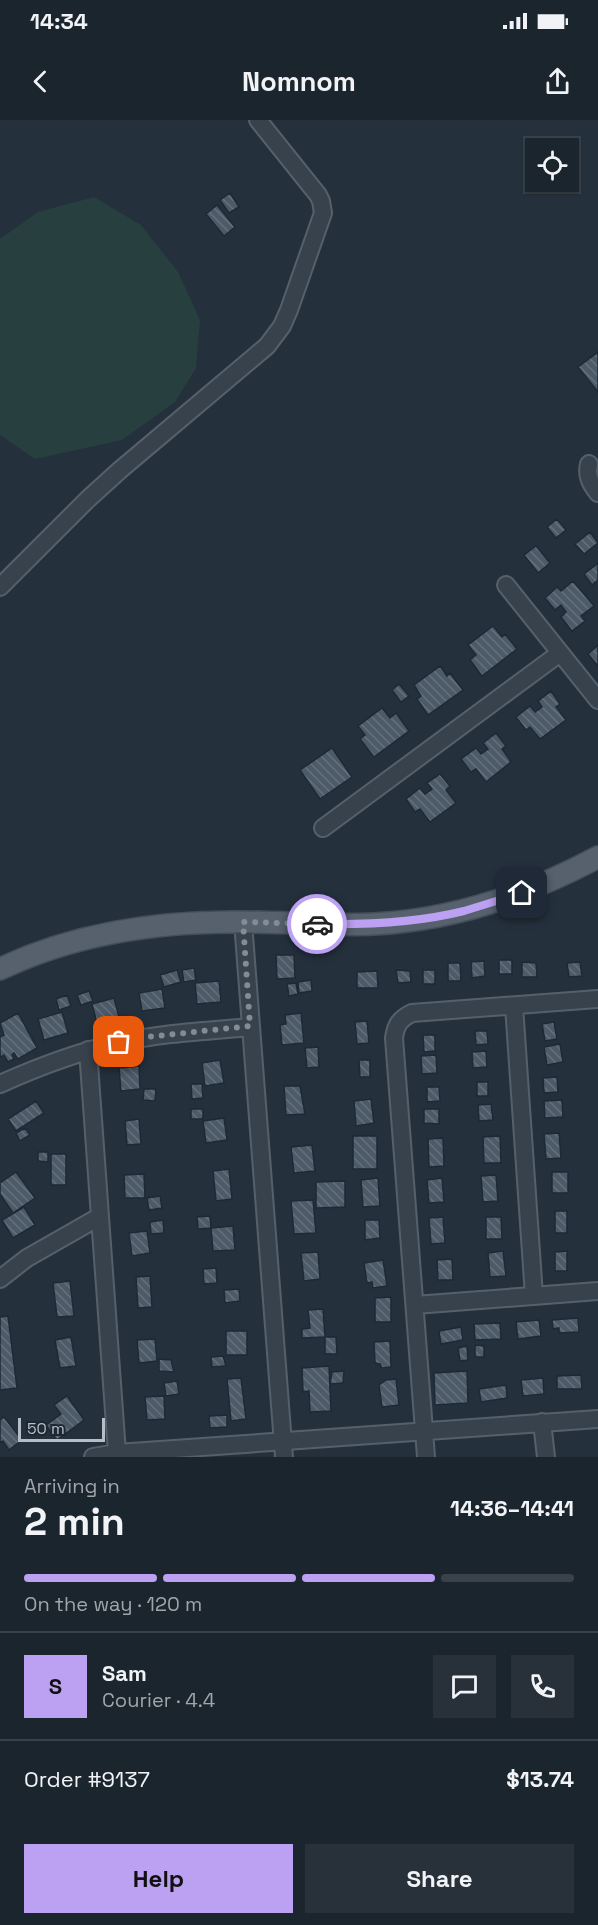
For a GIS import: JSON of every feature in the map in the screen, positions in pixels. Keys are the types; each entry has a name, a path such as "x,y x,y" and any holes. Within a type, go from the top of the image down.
{"main road":[{"path":"0,969 70,944 126,930 185,924 243,922 341,924 413,920 463,911 522,893 561,877 598,857"}],"street":[{"path":"0,587 120,470 267,346 282,326 323,208 318,195 258,120"},
{"path":"589,464 587,471 589,478 598,493"},
{"path":"506,585 598,700"},
{"path":"323,828 560,653"},
{"path":"243,922 283,1449"},
{"path":"426,1457 394,1038 396,1027 401,1019 412,1013 598,999"},
{"path":"514,1006 534,1296"},
{"path":"0,1084 43,1065 88,1050 147,1037 250,1026"},
{"path":"88,1050 117,1453"},
{"path":"0,1279 27,1258 99,1217"},
{"path":"415,1305 598,1291"},
{"path":"93,1457 117,1453 283,1449 423,1431 598,1419"},
{"path":"542,1422 546,1457"}],"green space":[{"path":"94,197 141,225 178,272 200,320 196,368 175,402 122,440 35,459 0,435 0,239 38,212"}],"building":[{"path":"230,193 239,207 229,213 220,200"},
{"path":"217,205 235,227 224,236 206,214"},
{"path":"598,352 598,392 578,367"},
{"path":"557,519 566,530 556,538 547,527"},
{"path":"590,532 598,543 584,554 575,544"},
{"path":"536,546 550,563 538,573 524,555"},
{"path":"598,563 598,580 592,585 584,574"},
{"path":"573,581 594,606 581,616 585,621 572,631 561,617 566,612 561,605 555,610 545,598 557,587 561,591"},
{"path":"493,626 502,637 505,634 517,649 482,676 470,660 476,655 468,645"},
{"path":"598,645 598,666 588,654"},
{"path":"440,666 447,676 450,673 463,690 428,715 417,699 421,696 414,685"},
{"path":"399,684 409,696 401,702 392,690"},
{"path":"551,691 560,704 556,707 566,720 540,739 530,727 526,730 516,717 530,706 535,712 542,707 538,701"},
{"path":"382,708 390,718 396,713 409,731 374,757 360,739 365,735 358,726"},
{"path":"496,733 506,746 502,749 511,762 486,782 476,769 471,772 461,759 476,748 481,754 488,749 483,743"},
{"path":"332,748 352,777 320,799 300,770"},
{"path":"440,774 450,786 446,790 456,803 430,822 420,809 415,812 406,799 420,788 425,794 432,789 427,783"},
{"path":"276,955 294,955 295,978 277,979"},
{"path":"499,960 512,960 512,974 499,974"},
{"path":"484,961 485,976 472,978 471,962"},
{"path":"522,962 536,963 537,977 522,977"},
{"path":"580,962 582,976 569,977 567,963"},
{"path":"448,963 460,963 461,981 448,981"},
{"path":"194,968 196,980 184,982 182,970"},
{"path":"177,970 181,982 164,987 160,975"},
{"path":"396,970 410,971 411,982 398,983"},
{"path":"423,970 435,970 435,984 423,984"},
{"path":"377,971 378,988 357,988 357,972"},
{"path":"311,980 312,991 299,993 298,982"},
{"path":"219,981 221,1002 197,1004 195,983"},
{"path":"296,983 298,994 289,996 287,984"},
{"path":"162,989 165,1008 142,1011 139,993"},
{"path":"89,991 93,1001 81,1005 77,995"},
{"path":"67,995 71,1006 59,1010 56,999"},
{"path":"114,998 119,1017 97,1023 92,1004"},
{"path":"62,1012 68,1033 44,1040 38,1019"},
{"path":"18,1013 37,1048 18,1059 14,1053 12,1055 14,1059 8,1062 4,1055 1,1057 0,1055 0,1037 4,1035 0,1023"},
{"path":"301,1013 304,1043 282,1045 280,1025 286,1024 285,1015"},
{"path":"367,1021 369,1043 357,1044 355,1022"},
{"path":"554,1022 557,1039 545,1041 542,1024"},
{"path":"475,1031 487,1031 488,1044 476,1045"},
{"path":"423,1035 435,1035 435,1051 424,1052"},
{"path":"560,1044 563,1062 547,1065 544,1047"},
{"path":"318,1047 319,1067 307,1068 305,1048"},
{"path":"486,1051 487,1067 473,1068 472,1052"},
{"path":"436,1055 437,1073 422,1074 421,1056"},
{"path":"220,1060 224,1083 205,1086 202,1063"},
{"path":"359,1060 370,1060 370,1077 360,1077"},
{"path":"139,1066 140,1089 121,1091 119,1068"},
{"path":"557,1077 558,1092 544,1093 543,1078"},
{"path":"477,1082 488,1082 488,1096 477,1096"},
{"path":"191,1084 202,1084 203,1098 192,1099"},
{"path":"284,1086 300,1086 305,1114 286,1115"},
{"path":"427,1087 439,1087 440,1101 427,1102"},
{"path":"144,1089 156,1089 155,1101 143,1100"},
{"path":"371,1099 374,1123 356,1126 354,1101"},
{"path":"562,1100 563,1117 545,1118 544,1101"},
{"path":"36,1101 44,1113 16,1131 8,1119"},
{"path":"491,1104 493,1120 479,1121 478,1105"},
{"path":"191,1109 203,1109 203,1119 191,1119"},
{"path":"424,1109 439,1109 439,1124 424,1123"},
{"path":"224,1118 227,1140 206,1143 203,1121"},
{"path":"139,1119 141,1144 127,1145 125,1121"},
{"path":"25,1128 30,1135 20,1141 16,1133"},
{"path":"559,1133 561,1158 546,1159 544,1134"},
{"path":"353,1136 377,1136 377,1169 353,1169"},
{"path":"500,1136 501,1163 484,1163 483,1137"},
{"path":"443,1138 444,1166 429,1167 428,1139"},
{"path":"312,1145 315,1171 294,1173 291,1147"},
{"path":"38,1152 48,1152 48,1162 38,1161"},
{"path":"51,1154 66,1154 66,1185 51,1185"},
{"path":"229,1169 232,1199 216,1201 213,1171"},
{"path":"16,1172 35,1198 13,1213 0,1194 0,1183"},
{"path":"552,1172 568,1172 568,1193 552,1193"},
{"path":"144,1174 145,1198 125,1198 124,1175"},
{"path":"496,1175 498,1201 483,1202 481,1176"},
{"path":"378,1178 380,1206 363,1207 361,1180"},
{"path":"442,1178 444,1202 429,1203 427,1180"},
{"path":"345,1181 345,1207 316,1208 316,1182"},
{"path":"160,1196 162,1208 149,1210 147,1198"},
{"path":"313,1200 316,1233 294,1234 291,1201"},
{"path":"24,1207 35,1225 13,1238 2,1220"},
{"path":"555,1211 567,1211 567,1233 555,1233"},
{"path":"210,1216 211,1228 198,1229 197,1217"},
{"path":"443,1217 445,1243 431,1244 429,1218"},
{"path":"486,1217 501,1217 502,1239 486,1239"},
{"path":"163,1220 164,1233 151,1234 150,1222"},
{"path":"365,1220 379,1220 380,1238 365,1240"},
{"path":"233,1226 235,1250 213,1251 211,1228"},
{"path":"147,1231 150,1253 132,1256 129,1233"},
{"path":"503,1251 506,1276 490,1277 488,1253"},
{"path":"567,1251 567,1271 555,1271 555,1252"},
{"path":"318,1252 320,1279 304,1281 301,1253"},
{"path":"452,1259 453,1280 438,1280 437,1260"},
{"path":"383,1260 387,1286 373,1288 372,1282 367,1283 364,1263"},
{"path":"216,1268 217,1283 204,1284 203,1269"},
{"path":"150,1276 152,1307 138,1308 136,1277"},
{"path":"70,1281 74,1316 57,1317 53,1283"},
{"path":"239,1289 240,1301 225,1303 224,1290"},
{"path":"391,1297 391,1322 375,1322 375,1298"},
{"path":"323,1309 325,1337 302,1338 302,1329 310,1328 308,1310"},
{"path":"8,1316 17,1388 0,1390 0,1317"},
{"path":"578,1318 579,1332 559,1333 559,1328 553,1329 552,1320"},
{"path":"539,1320 541,1336 518,1339 516,1322"},
{"path":"500,1323 501,1339 475,1340 474,1324"},
{"path":"461,1327 463,1340 441,1344 439,1331"},
{"path":"226,1331 247,1331 247,1355 226,1355"},
{"path":"71,1337 76,1366 60,1368 55,1340"},
{"path":"325,1337 336,1337 337,1354 325,1354"},
{"path":"155,1339 157,1361 139,1363 137,1340"},
{"path":"390,1341 391,1367 382,1368 380,1364 375,1363 374,1342"},
{"path":"475,1345 484,1346 484,1357 475,1357"},
{"path":"467,1346 468,1360 460,1361 458,1348"},
{"path":"223,1356 226,1366 212,1367 211,1357"},
{"path":"159,1359 171,1360 174,1372 159,1371"},
{"path":"329,1366 331,1411 310,1412 309,1391 303,1392 302,1368"},
{"path":"344,1371 343,1383 330,1384 332,1372"},
{"path":"467,1371 468,1403 435,1405 434,1373"},
{"path":"581,1375 582,1389 557,1389 557,1376"},
{"path":"241,1378 246,1419 231,1421 227,1379"},
{"path":"543,1378 544,1394 523,1396 521,1380"},
{"path":"396,1379 399,1405 382,1407 379,1385 386,1380"},
{"path":"177,1381 179,1394 166,1396 164,1383"},
{"path":"506,1385 507,1398 481,1402 479,1389"},
{"path":"67,1396 84,1420 57,1440 46,1425 61,1414 54,1405"},
{"path":"164,1396 165,1419 147,1420 145,1397"},
{"path":"227,1415 227,1427 210,1428 209,1416"},
{"path":"4,1417 22,1440 9,1450 3,1441 0,1443 0,1420"}],"way so far":[{"path":"119,1042 250,1026 243,922 317,924"}],"route":[{"path":"317,924 374,924 413,920 463,911 522,893"}]}
